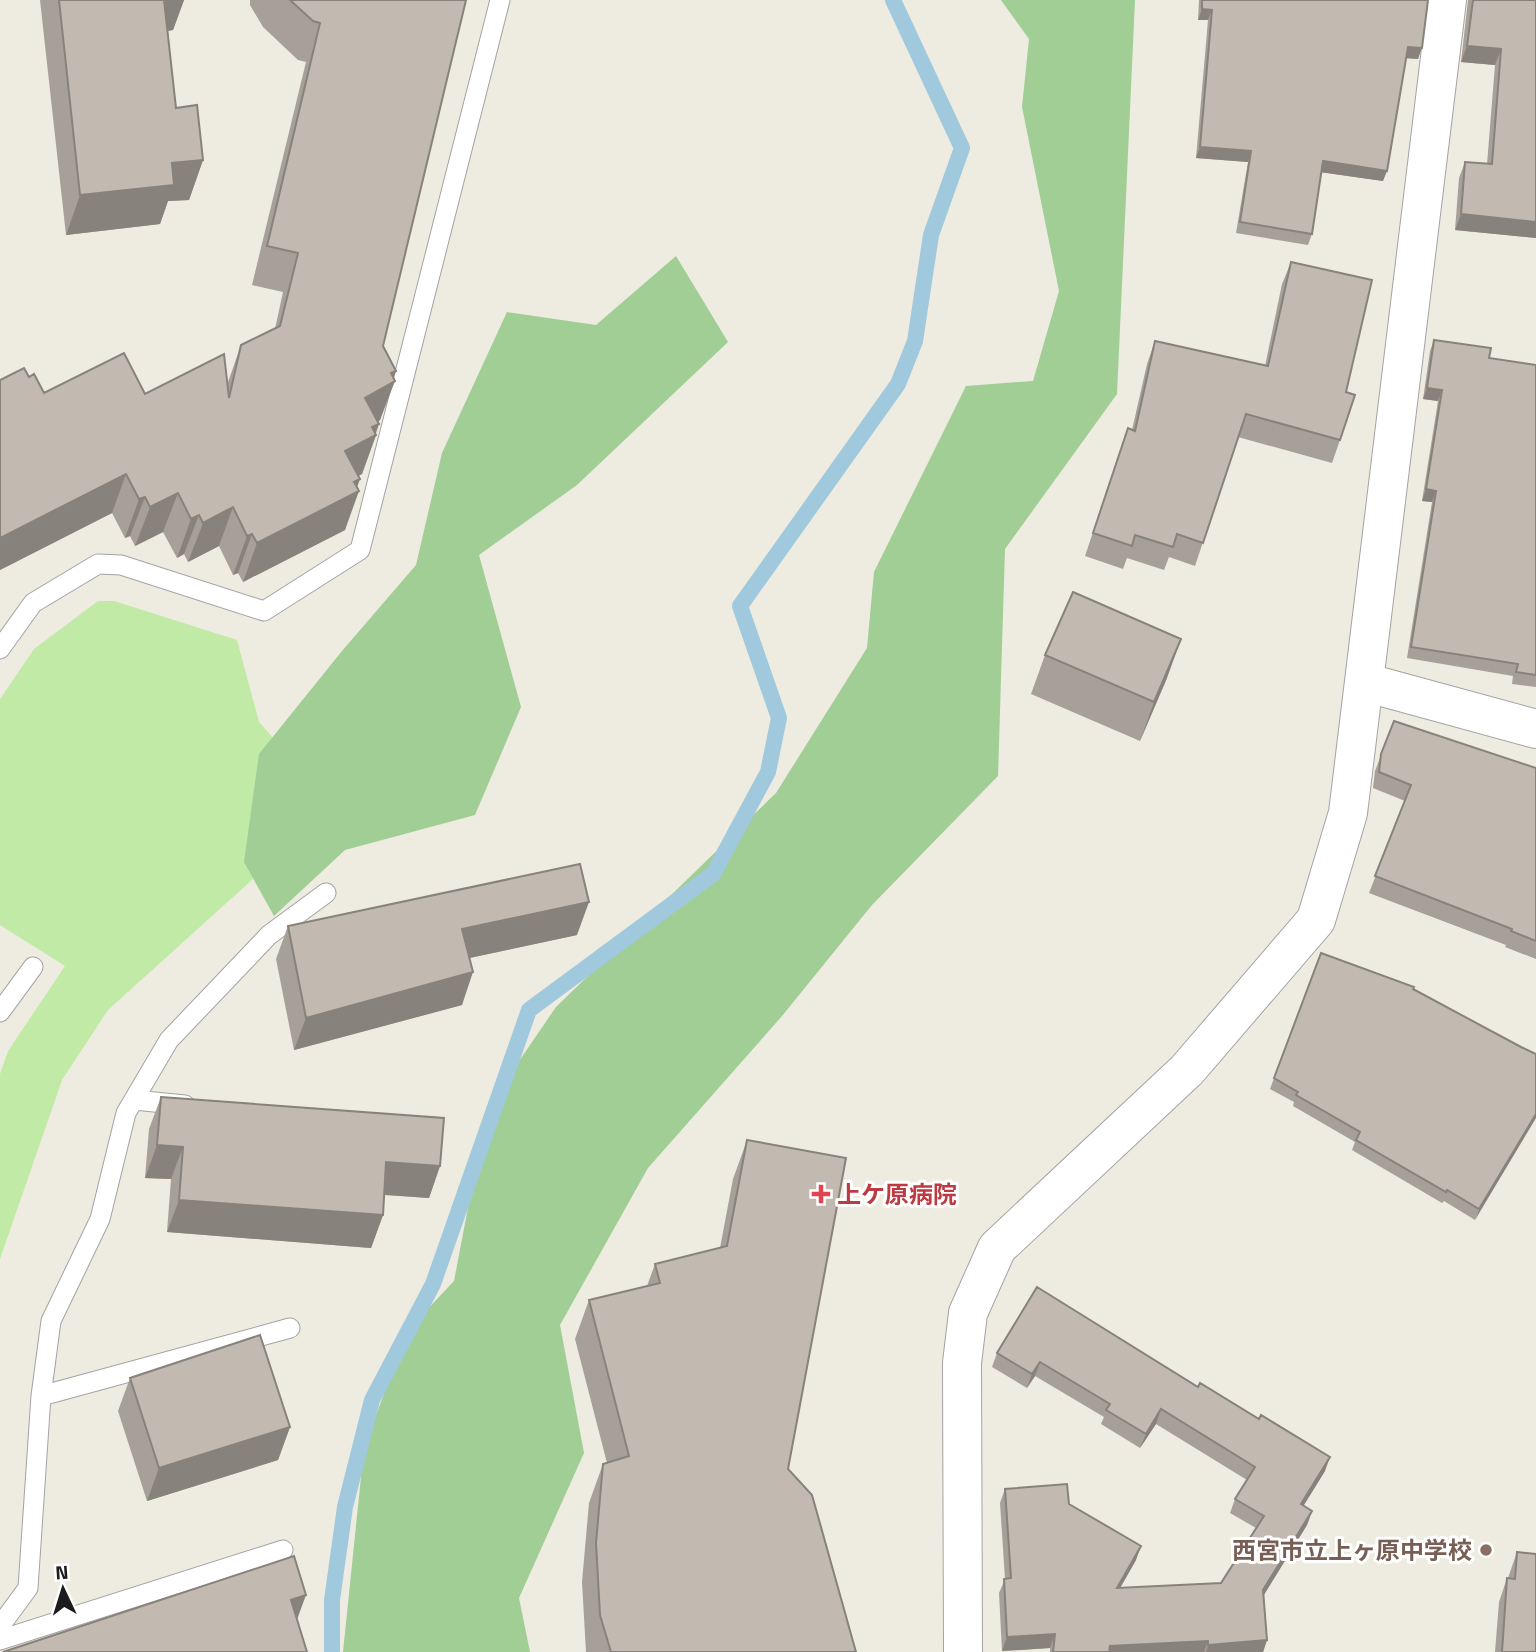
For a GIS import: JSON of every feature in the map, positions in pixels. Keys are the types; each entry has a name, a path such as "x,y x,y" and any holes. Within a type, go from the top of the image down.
{"street":[{"path":"963,1652 962,1363 968,1312 997,1248 1187,1070 1316,920 1349,813 1447,0"},
{"path":"1364,682 1536,729"}],"lane":[{"path":"0,649 33,603 98,564 121,565 264,611 360,550 500,0"},
{"path":"0,1626 28,1588 41,1396 51,1321 100,1219 126,1113 169,1040 269,935 326,892"},
{"path":"0,1012 33,967"},
{"path":"134,1100 203,1107"},
{"path":"41,1396 290,1328"},
{"path":"0,1640 283,1550"}],"green space":[{"path":"1001,0 1135,0 1117,394 1005,549 998,776 872,905 782,1016 648,1168 560,1325 584,1453 519,1598 530,1652 343,1652 364,1448 407,1331 454,1281 487,1108 556,1007 776,793 867,648 874,572 966,386 1033,381 1059,291 1022,107 1029,39"},
{"path":"676,256 728,342 577,485 479,555 521,707 475,815 345,850 274,916 244,862 259,754 416,565 442,453 507,312 596,325"},
{"path":"98,601 114,601 237,640 259,722 320,791 304,873 253,879 108,1010 62,1080 0,1259 0,1074 8,1051 65,966 0,925 0,699 34,649"}],"building":[{"path":"59,0 164,0 176,108 197,105 203,160 172,163 174,185 80,195"},
{"path":"290,0 466,0 383,346 396,371 391,373 395,381 365,398 379,424 372,427 376,435 345,451 360,479 354,482 359,491 257,543 252,534 247,536 233,507 203,523 199,515 191,519 178,493 150,507 145,497 139,499 126,474 0,538 0,380 24,368 29,377 34,374 44,393 124,353 145,394 224,354 229,398 241,345 280,326 298,253 267,246 320,23 313,21"},
{"path":"1202,0 1428,0 1422,48 1408,47 1387,171 1323,161 1312,234 1240,222 1251,151 1200,147 1212,10 1202,9"},
{"path":"1473,0 1536,0 1536,222 1461,214 1465,162 1492,164 1501,49 1467,46"},
{"path":"1291,262 1372,280 1346,392 1355,395 1340,440 1246,414 1203,543 1177,534 1173,547 1135,535 1132,546 1093,533 1128,428 1135,431 1155,341 1268,366"},
{"path":"1434,340 1491,348 1489,358 1536,365 1536,675 1516,672 1518,664 1411,647 1436,491 1426,489 1442,390 1427,388"},
{"path":"1073,592 1181,639 1154,702 1045,655"},
{"path":"1394,721 1536,768 1536,941 1511,931 1512,929 1375,876 1411,785 1379,772 1381,754"},
{"path":"580,864 589,902 462,929 473,972 306,1018 288,926"},
{"path":"1321,953 1414,987 1413,989 1536,1054 1536,1114 1479,1209 1356,1140 1360,1132 1296,1095 1298,1092 1274,1078"},
{"path":"161,1097 444,1118 440,1166 386,1162 383,1215 179,1200 183,1147 157,1145"},
{"path":"747,1140 846,1158 788,1469 812,1495 856,1652 611,1652 600,1615 596,1543 603,1464 629,1456 589,1300 660,1283 655,1264 727,1246"},
{"path":"1037,1287 1198,1387 1200,1383 1259,1419 1261,1415 1330,1457 1301,1504 1312,1511 1263,1590 1267,1640 1208,1645 1208,1641 1110,1646 1109,1652 1053,1652 1055,1634 1007,1637 1004,1579 1011,1578 1005,1489 1067,1484 1069,1504 1141,1546 1117,1588 1221,1583 1264,1516 1235,1499 1255,1467 1161,1409 1146,1434 1106,1410 1110,1404 1040,1362 1032,1374 997,1353"},
{"path":"260,1335 290,1427 159,1468 130,1378"},
{"path":"1517,1552 1536,1554 1536,1652 1502,1652 1507,1578 1515,1579"},
{"path":"294,1556 306,1595 291,1600 307,1652 3,1652"}],"waterway":[{"path":"332,1652 332,1600 345,1507 372,1400 433,1284 529,1010 713,874 768,772 779,718 740,606 898,384 915,341 931,235 962,148 893,0"}],"place":[{"name":"上ケ原病院","path":"821,1194"},
{"name":"西宮市立上ヶ原中学校","path":"1486,1550"}]}
